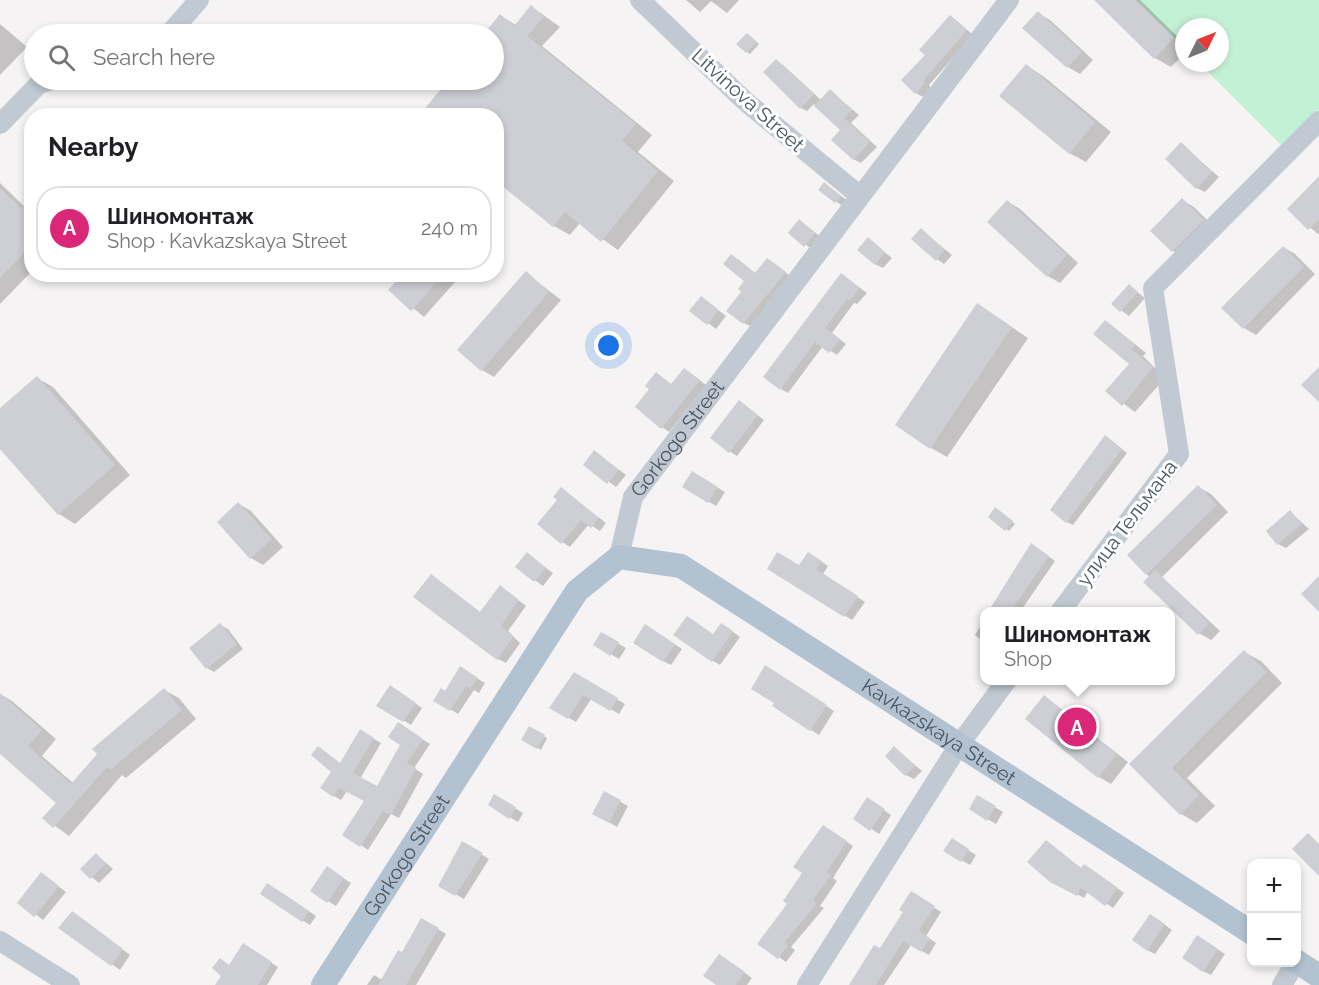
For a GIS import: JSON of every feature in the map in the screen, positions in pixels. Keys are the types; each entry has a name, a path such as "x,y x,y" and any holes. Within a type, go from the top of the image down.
{"main road":[{"name":"Kavkazskaya Street","path":"619,557 681,566 1247,930"},
{"name":"Gorkogo Street","path":"323,985 577,591 619,557"},
{"path":"1301,965 1319,976"}],"street":[{"path":"178,24 199,0"},
{"name":"Litvinova Street","path":"640,0 745,101 860,196"},
{"name":"Gorkogo Street","path":"619,557 633,496 1009,0"},
{"path":"0,124 33,90"},
{"name":"улица Тельмана","path":"1064,607 1179,454 1153,288 1319,121"},
{"path":"807,985 959,745 1005,685"},
{"path":"0,940 70,985"},
{"path":"1282,985 1293,967"}],"green space":[{"path":"1137,0 1319,0 1319,110 1283,147 1208,72 1229,72 1229,18 1175,18 1175,38"}],"building":[{"path":"1094,0 1135,0 1174,38 1154,59"},
{"path":"531,5 544,17 527,36 636,124 622,141 658,171 601,242 565,212 553,227 504,187 504,108 425,108 440,90 504,90 504,24 492,24 500,14 514,26"},
{"path":"1038,11 1082,52 1067,68 1022,28"},
{"path":"950,15 967,30 923,81 925,83 915,94 901,80 925,55 919,50"},
{"path":"747,33 757,42 746,53 736,44"},
{"path":"776,59 814,94 800,109 763,72"},
{"path":"1026,64 1095,122 1069,154 999,96"},
{"path":"830,89 852,110 844,118 870,142 853,160 831,140 840,130 814,106"},
{"path":"1181,142 1212,172 1196,189 1165,159"},
{"path":"1319,176 1319,220 1308,230 1287,209"},
{"path":"824,182 841,196 835,203 818,190"},
{"path":"0,188 21,208 24,205 24,253 0,278"},
{"path":"1182,198 1204,220 1172,252 1150,231"},
{"path":"1007,200 1067,255 1047,277 987,222"},
{"path":"799,219 815,233 804,247 788,233"},
{"path":"921,228 945,250 936,261 911,239"},
{"path":"868,237 885,252 875,265 857,250"},
{"path":"1283,246 1304,267 1243,329 1221,308"},
{"path":"731,254 755,273 767,258 786,272 743,324 726,311 741,292 738,289 744,281 723,264"},
{"path":"526,271 549,292 481,371 457,350"},
{"path":"841,273 860,288 850,301 847,299 825,328 840,339 829,353 815,342 780,390 763,377"},
{"path":"396,282 437,282 411,311 388,290"},
{"path":"1129,284 1138,292 1120,312 1111,304"},
{"path":"701,296 719,310 707,325 689,311"},
{"path":"977,303 1012,327 930,449 895,425"},
{"path":"1105,320 1135,345 1131,349 1153,367 1122,406 1105,391 1129,364 1093,334"},
{"path":"1319,367 1319,402 1301,385"},
{"path":"684,368 700,380 661,429 635,407 649,389 645,386 656,372 671,384"},
{"path":"37,376 115,465 58,515 0,449 0,408"},
{"path":"739,400 758,415 729,453 710,438"},
{"path":"1105,435 1122,449 1066,523 1050,510"},
{"path":"594,450 619,470 607,484 583,465"},
{"path":"692,471 718,487 708,503 682,487"},
{"path":"1198,485 1217,505 1146,575 1127,555"},
{"path":"561,487 599,518 591,528 581,520 561,544 537,524 557,500 553,497"},
{"path":"238,502 272,539 250,559 217,522"},
{"path":"995,507 1013,521 1005,531 988,517"},
{"path":"1290,510 1302,524 1277,545 1266,531"},
{"path":"1031,543 1049,556 1013,607 991,607"},
{"path":"527,552 546,568 534,582 515,567"},
{"path":"777,552 799,565 808,552 822,561 816,569 858,596 844,617 767,569"},
{"path":"1155,570 1209,623 1198,635 1175,613 1175,607 1169,607 1143,582"},
{"path":"431,574 480,612 500,585 519,600 501,626 513,637 497,660 413,597"},
{"path":"1319,576 1319,612 1301,594"},
{"path":"687,616 713,634 721,623 733,631 712,662 673,635"},
{"path":"220,623 237,644 206,669 189,648"},
{"path":"645,624 675,644 663,662 633,643"},
{"path":"601,632 619,642 610,656 593,645"},
{"path":"1244,650 1267,672 1172,768 1199,795 1180,815 1129,764"},
{"path":"765,665 827,705 810,731 772,706 774,703 751,689"},
{"path":"460,666 478,678 470,689 466,686 450,711 433,701 441,688 445,691"},
{"path":"574,672 618,698 610,711 583,695 568,719 549,708"},
{"path":"390,685 416,703 403,722 376,706"},
{"path":"164,688 182,710 110,770 107,767 53,828 42,818 56,803 0,754 0,693 42,730 28,746 71,784 97,754 92,749"},
{"path":"1044,695 1117,754 1098,778 1025,719"},
{"path":"398,722 423,739 407,763 416,768 391,815 383,811 360,847 342,835 364,801 339,788 333,797 320,788 331,772 311,755 318,746 340,763 360,729 374,738 353,773 377,786 400,745 388,737"},
{"path":"529,726 545,735 537,749 521,740"},
{"path":"894,746 915,766 905,776 885,756"},
{"path":"604,791 621,800 609,823 592,814"},
{"path":"494,794 516,807 509,819 488,805"},
{"path":"977,795 996,806 987,821 969,809"},
{"path":"867,797 885,809 870,831 853,819"},
{"path":"823,825 847,841 827,872 831,875 813,900 817,903 785,942 788,945 778,959 757,944 787,904 783,901 802,873 793,867"},
{"path":"1308,833 1319,844 1319,876 1292,849"},
{"path":"952,838 969,849 961,862 943,851"},
{"path":"1046,840 1081,868 1084,864 1118,888 1105,906 1081,888 1077,896 1050,882 1027,862"},
{"path":"462,841 483,853 455,896 438,886"},
{"path":"96,853 106,864 90,879 80,869"},
{"path":"327,866 344,878 327,903 310,891"},
{"path":"41,872 59,886 34,917 17,903"},
{"path":"267,883 309,911 302,922 260,894"},
{"path":"911,891 935,906 919,931 930,938 921,952 903,941 876,985 849,985 874,945 880,948 903,912 899,910"},
{"path":"72,911 123,949 111,966 58,928"},
{"path":"1150,914 1165,924 1147,951 1132,940"},
{"path":"421,918 439,928 406,985 378,985 398,950 402,952"},
{"path":"1197,935 1218,949 1203,972 1182,958"},
{"path":"243,943 272,962 258,985 215,985 221,976 212,968 220,958 229,965"},
{"path":"719,954 745,972 736,985 716,985 703,976"}],"place":[{"name":"Шиномонтаж","path":"1077,727"}]}
